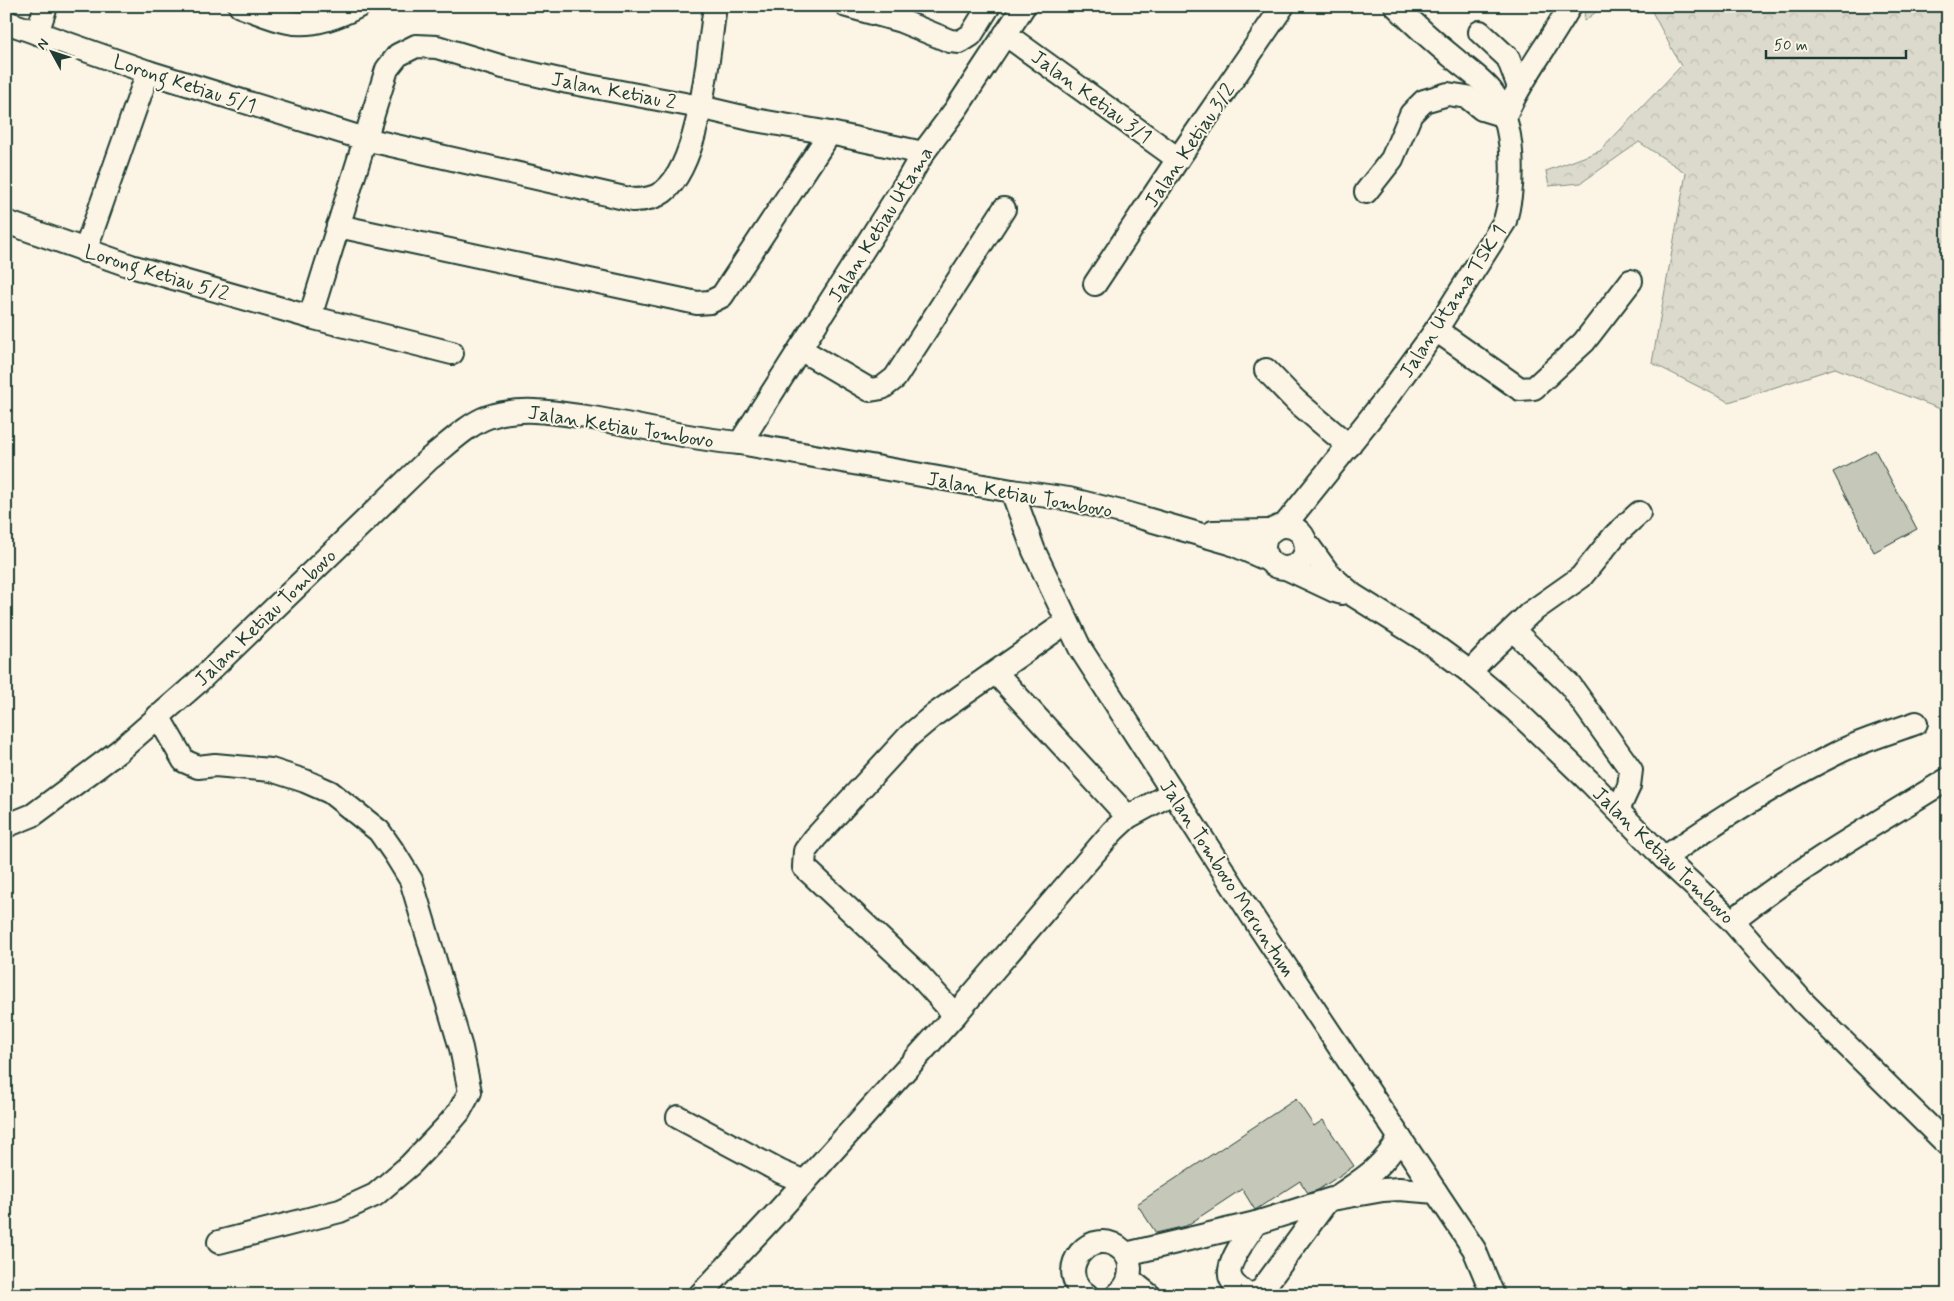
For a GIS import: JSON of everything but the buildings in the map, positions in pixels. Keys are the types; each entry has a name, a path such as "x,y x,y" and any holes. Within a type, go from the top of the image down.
{"street":[{"path":"37,33 46,6"},
{"path":"240,6 288,22 306,23 342,15 359,6"},
{"name":"Lorong Ketiau 5/1","path":"6,22 148,72 366,139 634,200 662,194 675,180 686,160 700,107 716,6"},
{"path":"847,6 902,21 950,41 960,42 971,35 989,6"},
{"name":"Jalan Ketiau Utama","path":"740,443 923,153 956,109 1024,6"},
{"name":"Jalan Ketiau 3/2","path":"1095,284 1178,158 1283,6"},
{"name":"Jalan Utama TSK 1","path":"1332,468 1436,330 1505,221 1509,206 1512,184 1511,153 1505,116 1500,104 1492,91 1396,6"},
{"path":"1366,192 1392,159 1411,114 1424,101 1448,94 1467,97 1482,109 1505,116 1519,87 1570,6"},
{"path":"1480,32 1508,58 1519,87"},
{"name":"Jalan Ketiau 3/1","path":"1005,34 1178,158"},
{"name":"Jalan Ketiau 2","path":"310,317 387,69 398,55 416,46 437,47 503,67 568,82 923,153"},
{"path":"85,251 148,72"},
{"path":"338,226 697,303 710,302 722,296 830,133"},
{"path":"800,349 870,390 882,388 894,378 1004,208"},
{"name":"Lorong Ketiau 5/2","path":"6,222 131,266 310,317 452,353"},
{"path":"1436,330 1520,389 1534,388 1584,342 1631,281"},
{"path":"1266,370 1296,400 1349,446"},
{"name":"Jalan Ketiau Tombovo","path":"6,826 33,816 119,751 197,683 429,459 461,434 487,418 517,411 548,411 1012,492 1069,499 1230,543 1335,591 1353,595"},
{"path":"1277,528 1295,529 1304,539 1306,547 1302,559 1292,567 1277,564 1265,554 1264,542 1332,468"},
{"path":"1304,539 1316,502 1332,468"},
{"name":"Jalan Tombovo Meruntum","path":"1012,492 1034,551 1080,648 1172,793 1474,1249 1493,1295"},
{"path":"1470,672 1530,614 1581,577 1615,536 1639,513"},
{"name":"Jalan Ketiau Tombovo","path":"1199,534 1223,530 1277,528"},
{"name":"Jalan Ketiau Tombovo","path":"1304,539 1329,574 1353,595 1436,647 1470,672 1515,710 1618,810 1664,858 1732,921 1803,1002 1947,1142"},
{"path":"956,1015 917,974 804,867 805,851 909,736 957,697 996,673 1067,622"},
{"path":"1513,630 1570,685 1631,770 1629,786 1618,810"},
{"path":"996,673 1128,817"},
{"path":"158,716 184,761 198,767 215,765 271,770 305,781 330,792 379,831 411,880 461,1048 470,1092 459,1112 447,1126 410,1165 375,1195 340,1211 219,1242"},
{"path":"1664,858 1722,817 1781,782 1842,750 1916,723"},
{"path":"1732,921 1763,896 1862,832 1948,780"},
{"path":"700,1295 956,1015 1113,831 1128,817 1172,793"},
{"path":"678,1117 781,1172 805,1182"},
{"path":"1256,1223 1234,1256 1229,1270 1231,1280 1239,1289 1249,1295 1261,1291 1329,1200 1376,1170 1390,1155 1400,1138"},
{"path":"1126,1254 1256,1223 1329,1200 1383,1190 1400,1189 1436,1192"},
{"path":"1081,1293 1074,1280 1073,1269 1076,1257 1084,1248 1094,1242 1106,1242 1117,1246 1126,1254 1130,1266 1123,1287 1150,1295"},
{"name":"Jalan Tombovo Meruntum","path":"1474,1249 1488,1262 1509,1295"}],"green space":[{"path":"1585,6 1604,6 1584,21"},
{"path":"1649,6 1948,6 1948,412 1835,368 1729,402 1652,363 1686,173 1639,142 1581,183 1549,186 1546,171 1600,151 1681,66"}]}
